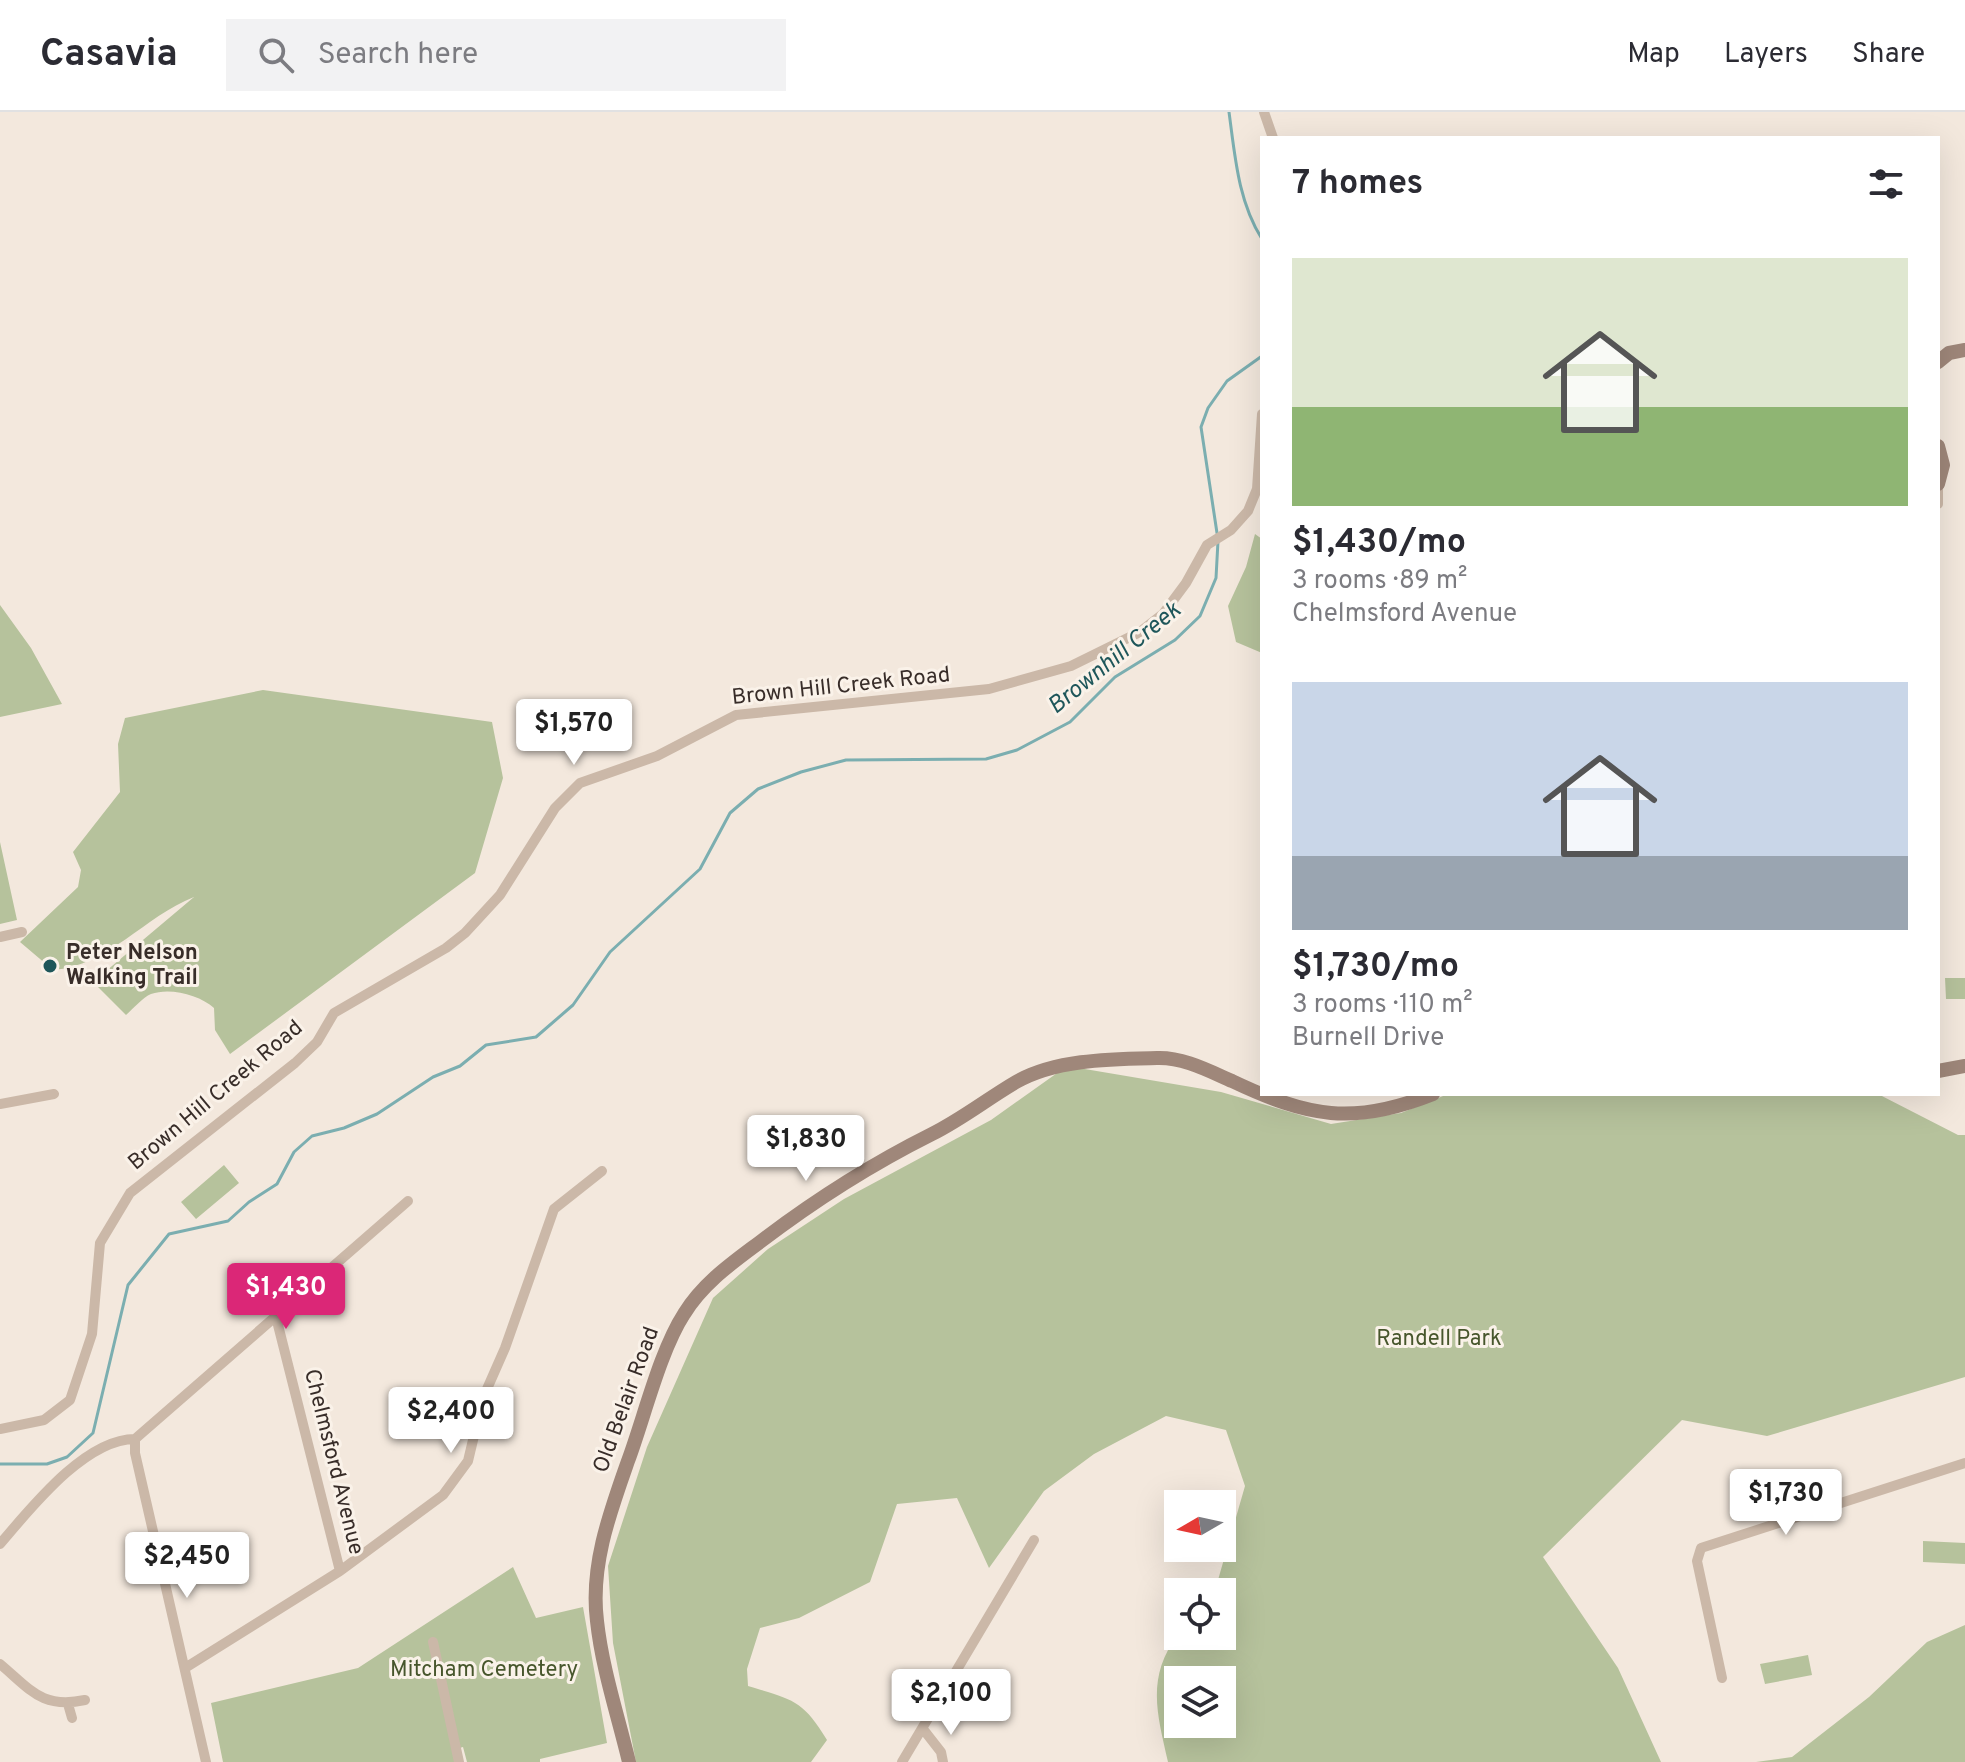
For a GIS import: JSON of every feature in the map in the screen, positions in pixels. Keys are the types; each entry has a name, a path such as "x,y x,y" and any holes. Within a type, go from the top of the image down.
{"main road":[{"path":"1940,360 1949,353 1965,350"},
{"path":"1940,454 1943,465 1940,476"},
{"name":"Old Belair Road","path":"629,1762 596,1620 599,1556 613,1504 676,1328 701,1291 718,1273 838,1185 874,1163 961,1120 1016,1082 1040,1071 1089,1062 1161,1057 1209,1071 1260,1093"},
{"path":"1940,1071 1965,1066"},
{"name":"Old Belair Road","path":"1268,1096 1305,1112 1344,1115 1368,1113 1426,1096"}],"street":[{"path":"1264,112 1272,136"},
{"name":"Brown Hill Creek Road","path":"0,1429 44,1420 64,1408 77,1387 97,1306 100,1243 130,1193 295,1063 317,1042 334,1013 446,948 465,933 500,895 555,808 580,783 657,756 736,715 989,689 1071,666 1140,632 1163,614 1207,545 1231,530 1248,511 1257,489 1260,444"},
{"path":"0,937 22,932"},
{"path":"0,1104 54,1094"},
{"path":"185,1668 340,1571 443,1495 468,1461 483,1398 505,1348 554,1209 602,1171"},
{"path":"0,1544 46,1492 87,1459 116,1441 135,1439 408,1201"},
{"name":"Chelmsford Avenue","path":"276,1317 340,1571"},
{"path":"135,1439 135,1453 206,1762"},
{"path":"1722,1678 1697,1561 1701,1548 1965,1463"},
{"path":"902,1762 1034,1540"},
{"path":"433,1642 459,1762"},
{"path":"0,1664 39,1697 57,1704 85,1700"},
{"path":"68,1704 72,1718"},
{"path":"923,1729 941,1752 943,1762"}],"green space":[{"path":"1255,534 1260,538 1260,652 1236,642 1228,606 1246,567"},
{"path":"0,605 31,648 62,704 0,717"},
{"path":"263,690 492,722 503,778 475,873 230,1054 215,1030 214,1008 201,999 176,992 159,992 145,998 126,1015 93,982 194,897 176,905 109,950 73,966 53,970 20,942 78,887 81,870 73,852 120,792 118,744 125,718"},
{"path":"0,842 17,920 0,924"},
{"path":"1945,978 1965,978 1965,999 1946,999"},
{"name":"Randell Park","path":"1067,1066 1221,1092 1331,1124 1401,1113 1443,1096 1882,1096 1958,1135 1965,1135 1965,1377 1767,1436 1682,1420 1543,1557 1618,1668 1661,1762 1168,1762 1160,1728 1157,1696 1161,1666 1168,1650 1236,1650 1236,1578 1219,1578 1223,1562 1236,1562 1236,1517 1245,1486 1226,1430 1166,1416 1094,1454 1044,1491 989,1568 957,1498 897,1504 870,1582 799,1618 760,1628 747,1669 748,1686 786,1698 810,1716 827,1740 811,1762 636,1762 613,1643 608,1566 647,1447 713,1298 768,1249 844,1199 991,1120"},
{"path":"224,1165 239,1183 196,1219 181,1202"},
{"path":"1923,1541 1965,1543 1965,1564 1923,1562"},
{"name":"Mitcham Cemetery","path":"513,1567 536,1618 583,1607 607,1743 540,1759 540,1762 467,1762 463,1747 453,1750 455,1762 223,1762 211,1703 358,1668"},
{"path":"1965,1625 1965,1762 1756,1762 1792,1757 1869,1697 1927,1642"},
{"path":"1808,1655 1812,1675 1765,1684 1760,1664"}],"waterway":[{"name":"Brownhill Creek","path":"1229,112 1243,194 1260,235"},
{"name":"Brownhill Creek","path":"1217,533 1201,427 1208,408 1227,381 1260,357"},
{"name":"Brownhill Creek","path":"0,1464 47,1464 67,1457 93,1433 128,1285 169,1234 228,1221 249,1202 277,1184 294,1152 312,1136 344,1128 377,1114 433,1077 460,1066 486,1045 536,1037 573,1005 610,952 700,869 730,813 758,789 801,772 846,760 986,759 1017,750 1070,722 1115,677 1175,640 1200,616 1216,578 1218,541"}],"place":[{"name":"Peter Nelson Walking Trail","path":"50,966"}]}
